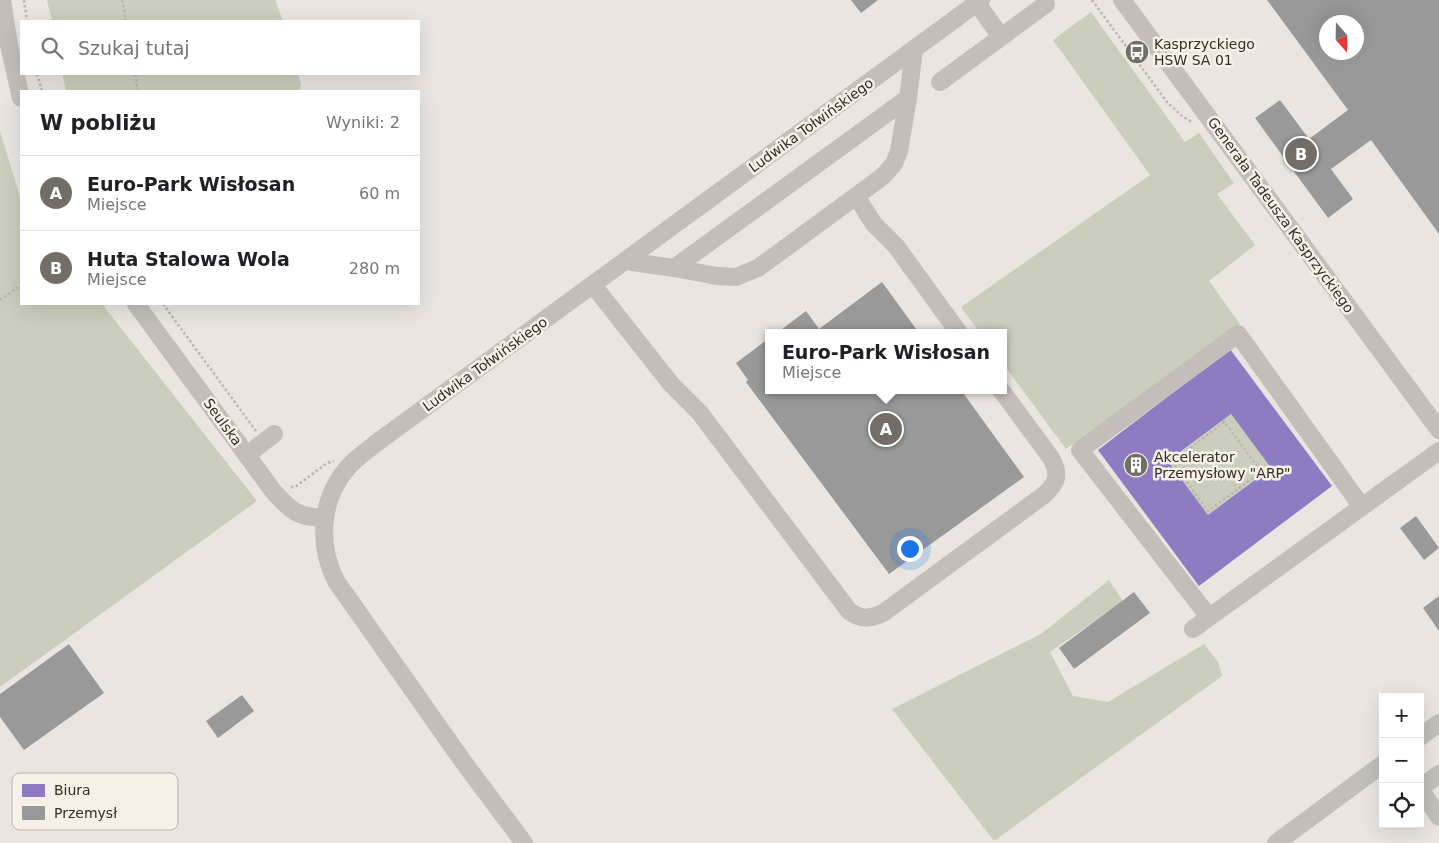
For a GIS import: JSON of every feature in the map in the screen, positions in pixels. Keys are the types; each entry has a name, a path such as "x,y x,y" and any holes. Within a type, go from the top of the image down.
{"street":[{"path":"2,0 9,45 20,94"},
{"name":"Generała Tadeusza Kasprzyckiego","path":"1122,0 1439,430"},
{"path":"979,2 1001,38"},
{"name":"Ludwika Tołwińskiego","path":"524,843 462,760 339,585 332,572 327,558 323,535 324,518 336,485 354,460 375,444 979,2"},
{"path":"940,82 1046,4"},
{"path":"626,261 716,276 736,277 758,268 882,177 894,164 899,151 914,50"},
{"path":"674,268 908,98"},
{"path":"856,196 874,224 896,246 956,329"},
{"path":"593,285 671,384 700,413 849,611 856,616 864,618 874,617 883,613 1054,486 1057,477 1056,468 1051,458 1004,394"},
{"name":"Seulska","path":"137,305 273,491 288,508 302,516 324,518"},
{"path":"1209,618 1080,450 1238,334 1362,507"},
{"path":"247,455 269,438"},
{"path":"1193,629 1439,451"},
{"path":"1424,734 1439,723"},
{"path":"1276,843 1379,767"},
{"path":"1424,785 1439,774"},
{"path":"1424,794 1439,817"}],"path":[{"path":"24,0 27,20"},
{"path":"122,0 126,20"},
{"path":"37,75 42,90"},
{"path":"135,75 138,90"},
{"path":"0,300 20,286"},
{"path":"163,305 269,438"},
{"path":"1223,421 1262,473 1208,511 1172,462 1223,421"},
{"path":"287,486 295,487 331,461 335,461 347,469"}],"green space":[{"path":"47,0 275,0 283,20 52,20"},
{"path":"1091,12 1185,142 1199,133 1234,183 1217,194 1255,245 1209,281 1240,324 1066,449 1007,369 1007,329 977,329 961,307 1150,175 1053,40"},
{"path":"62,75 298,75 301,84 300,90 66,90"},
{"path":"0,131 20,197 20,305 103,305 257,501 0,687"},
{"path":"1231,414 1271,468 1208,515 1168,462"},
{"path":"1109,580 1123,601 1050,652 1073,696 1108,702 1204,644 1218,662 1222,676 994,841 892,709 1041,634"}],"building: Biura":[{"name":"Akcelerator Przemysłowy \"ARP\"","path":"1230,349 1332,486 1199,586 1098,450","holes":["1231,414 1271,468 1208,515 1168,461"]}],"building: Przemysł":[{"path":"851,0 878,0 861,13"},
{"path":"1267,0 1439,0 1439,234 1371,140 1331,169 1353,199 1328,218 1255,118 1280,100 1309,139 1348,110"},
{"path":"882,282 916,329 819,329"},
{"path":"806,311 819,329 782,329"},
{"path":"765,341 765,394 964,394 1024,477 889,574 746,382 748,380 736,363"},
{"path":"1416,516 1439,548 1424,560 1400,528"},
{"path":"1134,592 1150,613 1074,669 1059,648"},
{"path":"1439,596 1439,631 1423,608"},
{"path":"69,644 104,693 24,750 0,717 0,694"},
{"path":"242,695 254,711 218,738 206,721"}],"place":[{"name":"Kasprzyckiego HSW SA 01","path":"1137,52"},
{"name":"Huta Stalowa Wola","path":"1301,154"},
{"name":"Euro-Park Wisłosan","path":"886,429"},
{"name":"Akcelerator Przemysłowy \"ARP\"","path":"1136,465"}]}
